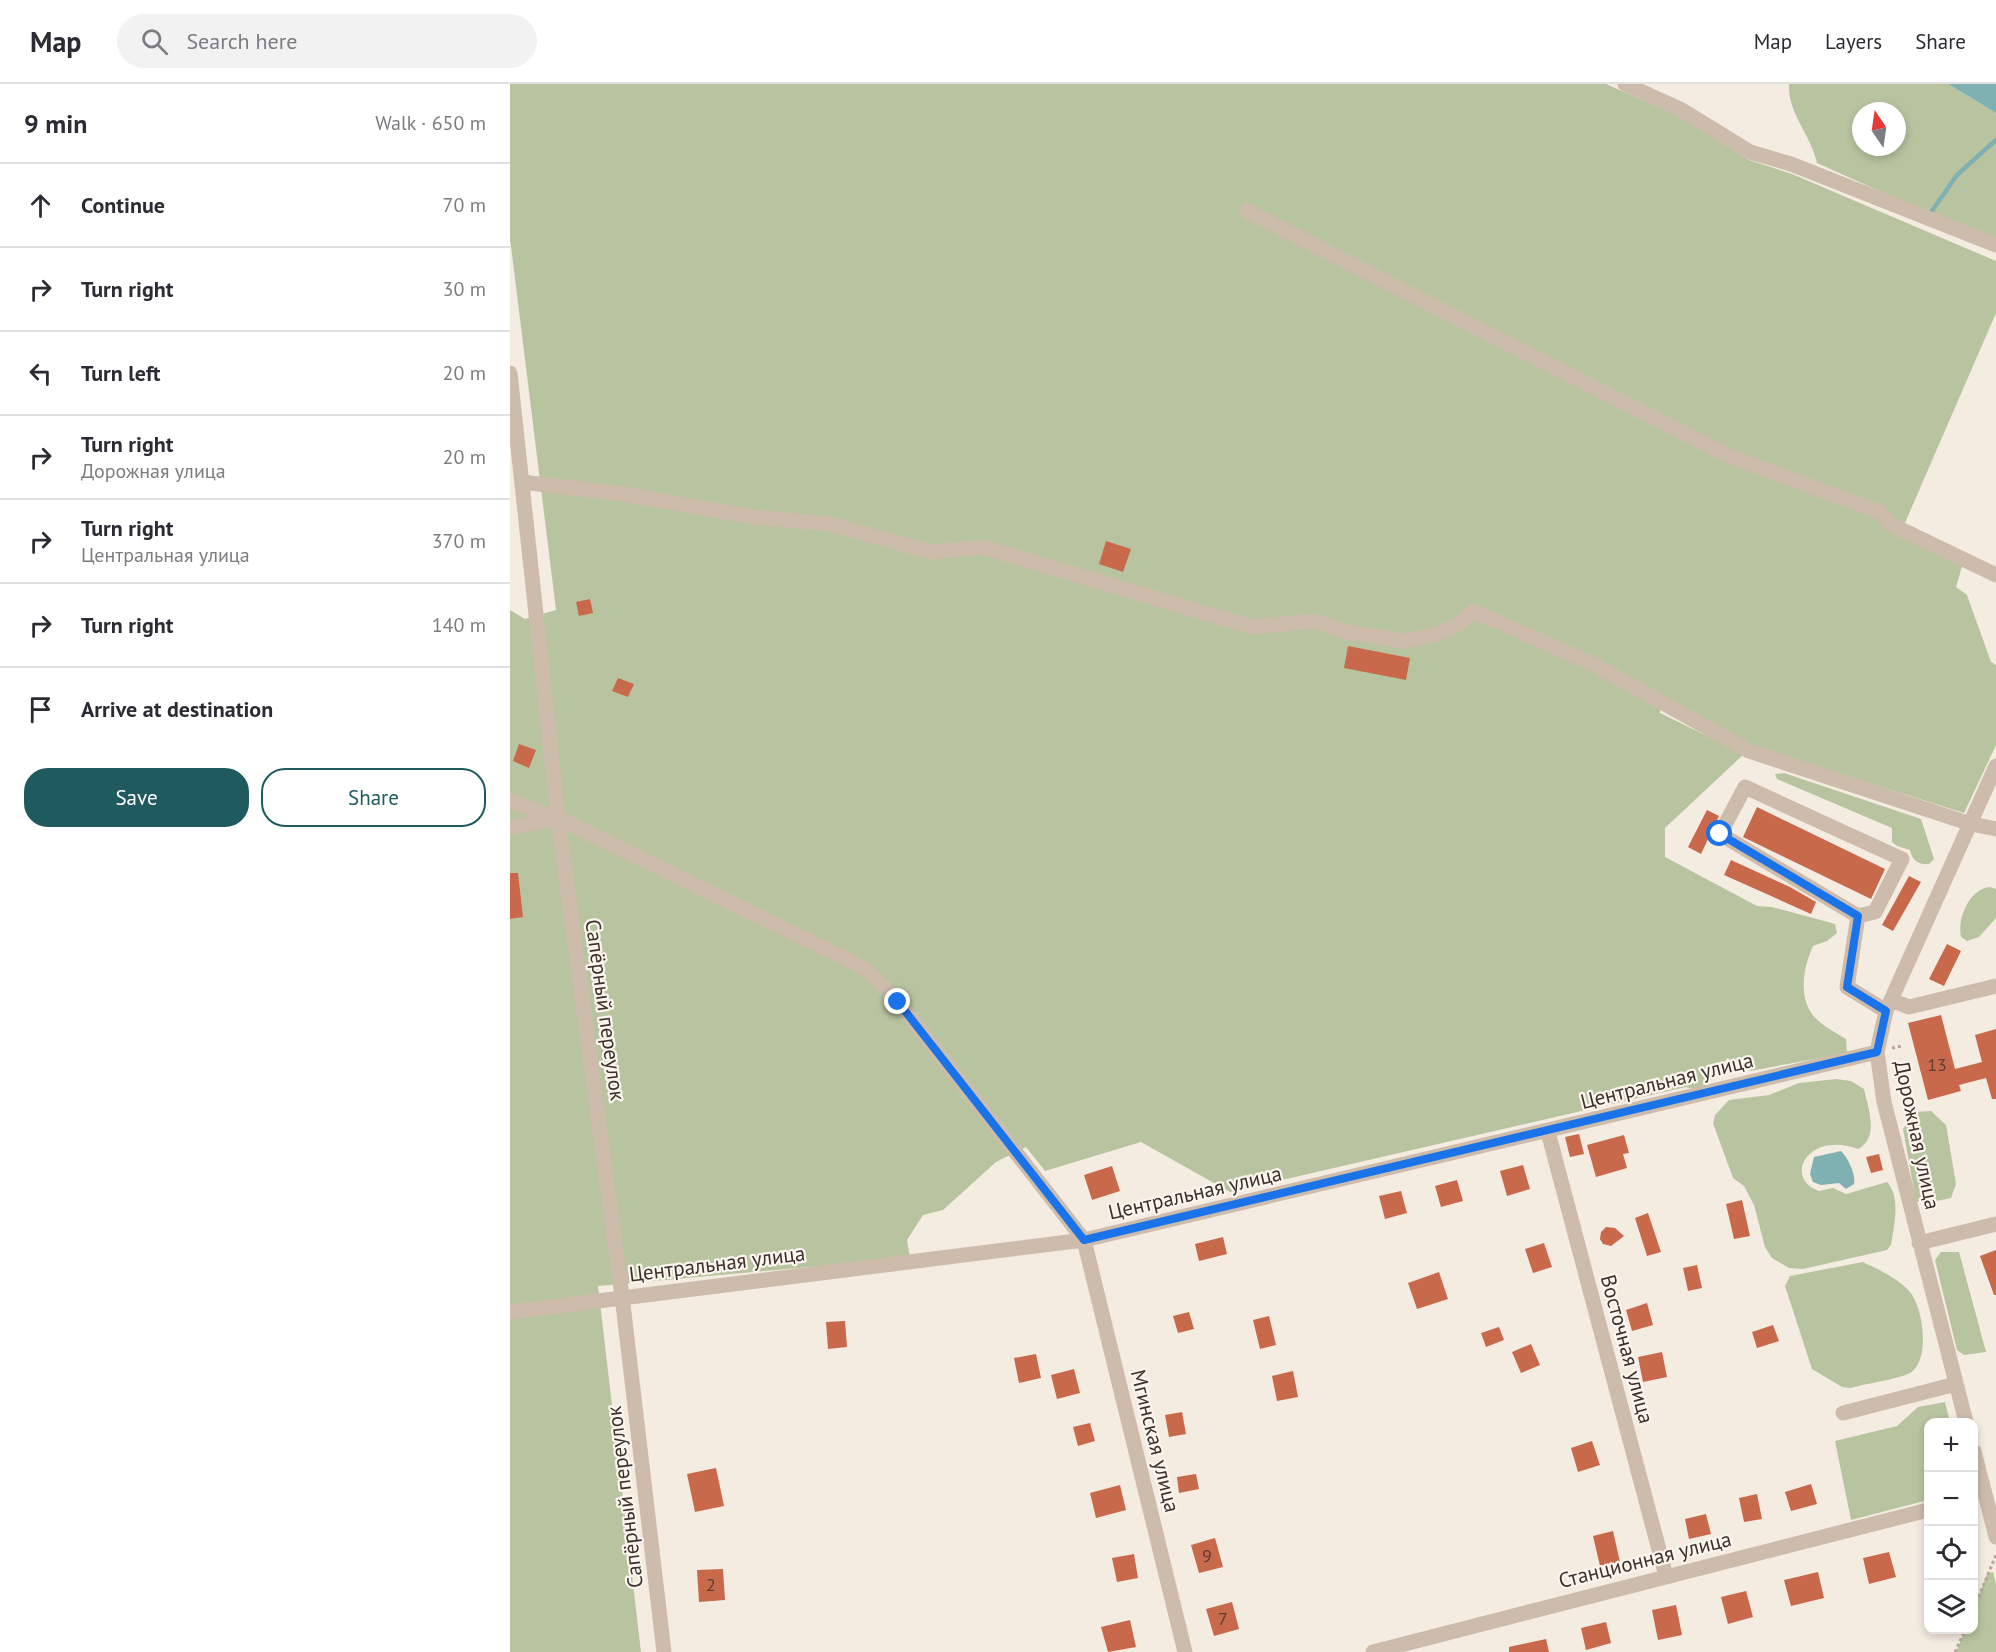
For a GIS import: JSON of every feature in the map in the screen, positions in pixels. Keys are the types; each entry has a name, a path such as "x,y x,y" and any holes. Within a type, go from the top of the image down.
{"street":[{"path":"1625,84 1680,109 1750,152 1791,164 1996,245"},
{"path":"1247,211 1729,456 1880,512 1890,524 1996,575"},
{"name":"Сапёрный переулок","path":"510,373 558,818 622,1296 664,1652"},
{"path":"522,482 623,494 754,517 829,524 932,552 983,547 1252,627 1313,621 1347,632 1404,641 1435,635 1459,624 1473,611 1593,664 1749,752 1971,824 1996,830"},
{"name":"Дорожная улица","path":"1965,1418 1884,1102 1877,1052 1888,1006 1996,766"},
{"path":"1745,788 1902,859 1875,912 1858,916 1720,834 1745,788"},
{"path":"510,801 558,818 868,971 898,1002 1084,1240"},
{"path":"510,828 558,818"},
{"path":"1858,916 1847,987 1888,1006 1909,1007 1996,986"},
{"name":"Центральная улица","path":"510,1312 622,1296 1084,1240 1548,1132 1877,1052"},
{"name":"Восточная улица","path":"1548,1132 1666,1576"},
{"path":"1919,1243 1996,1224"},
{"name":"Мгинская улица","path":"1084,1240 1185,1652"},
{"path":"1843,1413 1956,1384"},
{"path":"1978,1468 1996,1537"},
{"name":"Станционная улица","path":"1373,1652 1924,1511"}],"path":[{"path":"1978,1598 1996,1555"},
{"path":"1955,1652 1963,1634"}],"green space":[{"path":"510,84 1606,84 1679,116 1749,160 1792,174 1996,261 1996,313 1901,532 1963,563 1956,587 1967,595 1991,662 1996,665 1996,745 1964,813 1752,746 1661,694 1660,713 1744,754 1665,828 1665,857 1757,906 1772,907 1835,924 1837,933 1827,941 1813,946 1805,971 1804,989 1812,1014 1823,1025 1846,1039 1847,1053 1750,1071 1738,1067 1728,1058 1707,1085 1701,1088 1686,1087 1230,1192 1141,1142 1045,1171 1026,1147 996,1162 943,1210 923,1215 907,1240 910,1258 598,1286 641,1652 510,1652 510,610 525,619 556,610 510,238"},
{"path":"1789,84 1948,84 1996,113 1996,238 1919,209 1817,163 1792,104"},
{"path":"1784,773 1921,819 1934,859 1929,864 1916,862 1910,850 1892,842 1892,828 1777,779 1775,774"},
{"path":"1990,887 1996,889 1996,918 1979,937 1967,941 1961,937 1960,930 1966,906 1976,893"},
{"path":"1836,1079 1851,1081 1864,1089 1871,1122 1869,1137 1858,1149 1840,1145 1825,1146 1814,1151 1806,1158 1802,1167 1803,1177 1808,1185 1819,1191 1833,1188 1846,1194 1887,1182 1895,1204 1891,1245 1887,1250 1803,1269 1789,1268 1772,1258 1765,1247 1754,1205 1744,1186 1733,1178 1713,1123 1715,1115 1729,1100 1769,1095 1799,1083"},
{"path":"1931,1111 1946,1125 1956,1184 1951,1198 1927,1203 1916,1201 1903,1129 1915,1112"},
{"path":"1941,1252 1959,1252 1986,1352 1964,1355 1957,1350 1935,1260"},
{"path":"1863,1262 1894,1278 1915,1299 1921,1321 1923,1346 1917,1367 1910,1373 1851,1388 1842,1387 1812,1369 1785,1286 1790,1276"},
{"path":"1945,1402 1949,1418 1924,1418 1924,1501 1851,1520 1835,1441 1897,1426 1918,1407"},
{"path":"1993,1572 1996,1584 1996,1652 1956,1652 1963,1634 1978,1634 1978,1598 1987,1574"}],"water":[{"path":"1948,84 1996,84 1996,113"},
{"path":"1841,1151 1851,1166 1854,1184 1846,1189 1839,1183 1821,1185 1813,1182 1810,1174 1814,1157"}],"building":[{"path":"1106,541 1131,549 1123,572 1099,564"},
{"path":"590,599 593,613 579,616 576,602"},
{"path":"1348,646 1410,658 1406,680 1344,668"},
{"path":"618,678 634,684 628,697 612,691"},
{"path":"519,744 536,750 529,768 513,761"},
{"path":"1757,807 1885,869 1871,899 1743,837"},
{"path":"1707,810 1719,816 1701,854 1688,847"},
{"path":"1731,860 1790,887 1816,902 1811,914 1724,875"},
{"path":"510,873 518,873 523,917 510,919"},
{"path":"1909,876 1921,882 1893,931 1882,925"},
{"path":"1947,944 1961,951 1944,986 1929,979"},
{"path":"1941,1015 1955,1069 1982,1062 1975,1035 1996,1029 1996,1099 1992,1099 1986,1078 1959,1085 1961,1091 1928,1100 1908,1023"},
{"path":"1579,1134 1584,1154 1570,1157 1565,1137"},
{"path":"1624,1135 1629,1153 1623,1154 1627,1168 1596,1177 1587,1145"},
{"path":"1879,1154 1883,1170 1871,1173 1866,1157"},
{"path":"1523,1165 1530,1189 1507,1196 1500,1171"},
{"path":"1112,1166 1120,1191 1092,1200 1084,1175"},
{"path":"1457,1180 1463,1201 1441,1207 1435,1186"},
{"path":"1401,1191 1407,1213 1385,1219 1379,1196"},
{"path":"1742,1200 1750,1236 1734,1239 1726,1204"},
{"path":"1648,1213 1661,1252 1647,1256 1635,1218"},
{"path":"1606,1227 1615,1228 1624,1236 1611,1246 1603,1244 1600,1239 1601,1232"},
{"path":"1223,1237 1227,1254 1199,1261 1195,1244"},
{"path":"1544,1243 1552,1267 1533,1273 1525,1249"},
{"path":"1996,1250 1996,1295 1994,1295 1980,1256"},
{"path":"1697,1265 1702,1288 1688,1291 1683,1268"},
{"path":"1439,1272 1448,1299 1417,1309 1408,1283"},
{"path":"1647,1303 1653,1325 1632,1331 1626,1310"},
{"path":"1189,1312 1194,1329 1178,1333 1173,1316"},
{"path":"1269,1316 1276,1345 1260,1349 1253,1320"},
{"path":"845,1321 847,1347 828,1349 826,1322"},
{"path":"1773,1325 1779,1341 1757,1348 1752,1332"},
{"path":"1499,1327 1504,1340 1486,1347 1481,1333"},
{"path":"1531,1344 1540,1365 1521,1373 1512,1352"},
{"path":"1662,1352 1667,1377 1643,1382 1638,1357"},
{"path":"1036,1354 1041,1378 1019,1383 1014,1358"},
{"path":"1074,1369 1080,1393 1057,1399 1051,1375"},
{"path":"1293,1371 1298,1397 1277,1401 1272,1376"},
{"path":"1182,1412 1186,1434 1169,1437 1165,1415"},
{"path":"1090,1423 1095,1441 1078,1446 1073,1427"},
{"path":"1592,1441 1600,1465 1578,1472 1571,1448"},
{"path":"716,1468 724,1506 695,1512 687,1474"},
{"path":"1196,1474 1199,1489 1179,1493 1177,1477"},
{"path":"1811,1484 1817,1504 1791,1511 1785,1492"},
{"path":"1120,1485 1126,1510 1096,1518 1090,1493"},
{"path":"1757,1494 1762,1519 1744,1522 1739,1498"},
{"path":"1706,1514 1711,1534 1689,1539 1685,1519"},
{"path":"1613,1531 1620,1562 1600,1566 1593,1536"},
{"path":"1215,1538 1223,1567 1199,1573 1191,1545"},
{"path":"1889,1552 1896,1577 1869,1584 1863,1558"},
{"path":"1134,1554 1138,1578 1117,1582 1112,1558"},
{"path":"723,1569 725,1600 699,1602 697,1570"},
{"path":"1818,1572 1824,1598 1791,1606 1784,1580"},
{"path":"1746,1591 1753,1617 1728,1624 1721,1597"},
{"path":"1232,1602 1239,1629 1214,1636 1206,1609"},
{"path":"1676,1605 1682,1635 1658,1640 1652,1610"},
{"path":"1130,1620 1136,1647 1108,1652 1101,1627"},
{"path":"1606,1622 1611,1643 1586,1650 1581,1628"},
{"path":"1546,1639 1549,1652 1509,1652 1509,1647"}],"waterway":[{"path":"1929,215 1957,175 1996,140"}],"route":[{"path":"898,1002 1084,1240 1548,1132 1877,1052 1886,1011 1847,987 1858,916 1720,834"}]}
